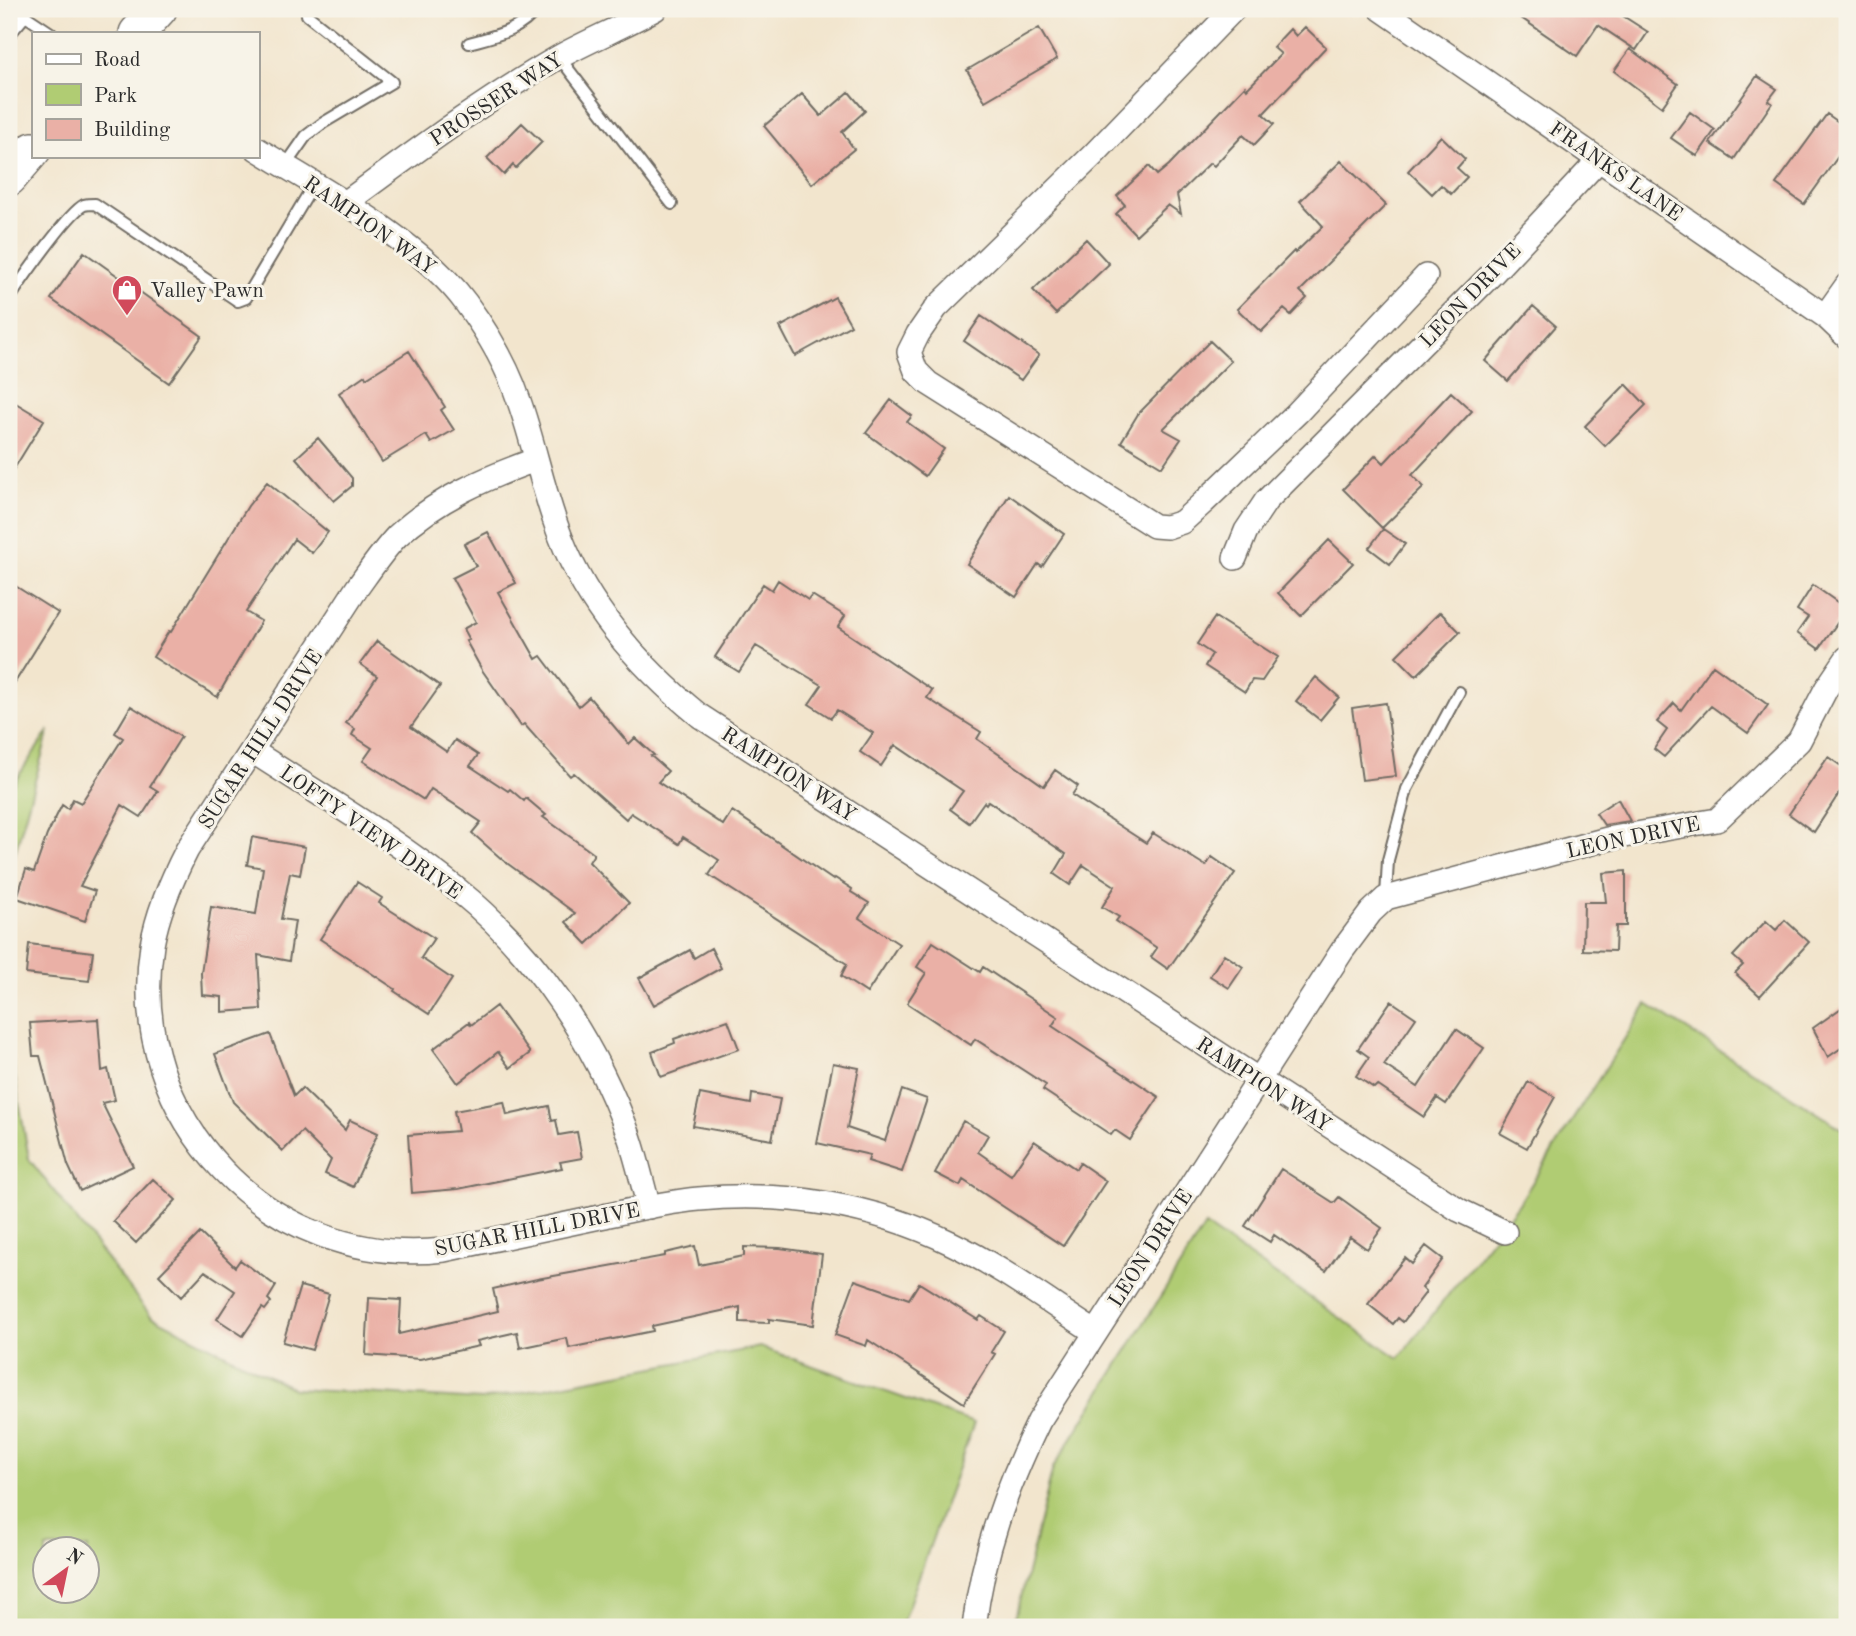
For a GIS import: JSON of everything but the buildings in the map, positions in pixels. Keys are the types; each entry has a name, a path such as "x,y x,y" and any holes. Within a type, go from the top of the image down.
{"main road":[{"path":"138,32 158,9"},
{"path":"9,178 32,151"}],"street":[{"name":"PROSSER WAY","path":"345,203 458,121 559,57 655,9"},
{"path":"1234,9 1093,155 936,308 909,352 916,371 928,383 1154,526 1167,527 1182,522 1297,413 1426,276"},
{"name":"FRANKS LANE","path":"1381,9 1825,316 1847,337"},
{"name":"RAMPION WAY","path":"259,150 345,203 422,259 464,300 495,346 519,401 561,540 586,587 619,635 673,694 700,716 1258,1081 1459,1210 1505,1232"},
{"name":"LEON DRIVE","path":"1235,558 1246,531 1266,501 1493,273 1599,160"},
{"path":"1825,316 1847,285"},
{"name":"SUGAR HILL DRIVE","path":"535,460 490,476 451,496 397,537 357,588 187,850 162,907 152,945 150,1009 164,1076 185,1124 209,1156 237,1185 286,1219 338,1240 386,1251 444,1250 696,1199 749,1196 803,1200 873,1214 951,1243 999,1270 1095,1332"},
{"name":"LEON DRIVE","path":"974,1627 991,1537 1011,1478 1039,1421 1342,951 1371,912 1386,898 1607,839 1717,820 1799,741 1826,689 1847,658"},
{"name":"LOFTY VIEW DRIVE","path":"252,751 442,877 485,914 527,958 577,1028 601,1073 629,1136 649,1207"}],"lane":[{"path":"15,9 50,32"},
{"path":"285,166 306,136 392,82 306,15 307,9"},
{"path":"469,43 505,33 529,19 536,9"},
{"path":"9,35 26,15"},
{"path":"559,57 672,204"},
{"path":"9,300 21,280 58,233 83,206 95,204 238,301 246,298 314,184"},
{"path":"1386,898 1388,860 1407,789 1459,692"}],"green space":[{"path":"49,730 9,875 9,790"},
{"path":"1647,1004 1847,1132 1847,1627 1016,1627 1015,1622 1053,1468 1205,1226 1399,1358 1518,1205"},
{"path":"9,1043 29,1159 151,1316 294,1389 482,1400 760,1347 974,1423 903,1627 9,1627"}],"place":[{"name":"Valley Pawn","path":"127,317"}]}
